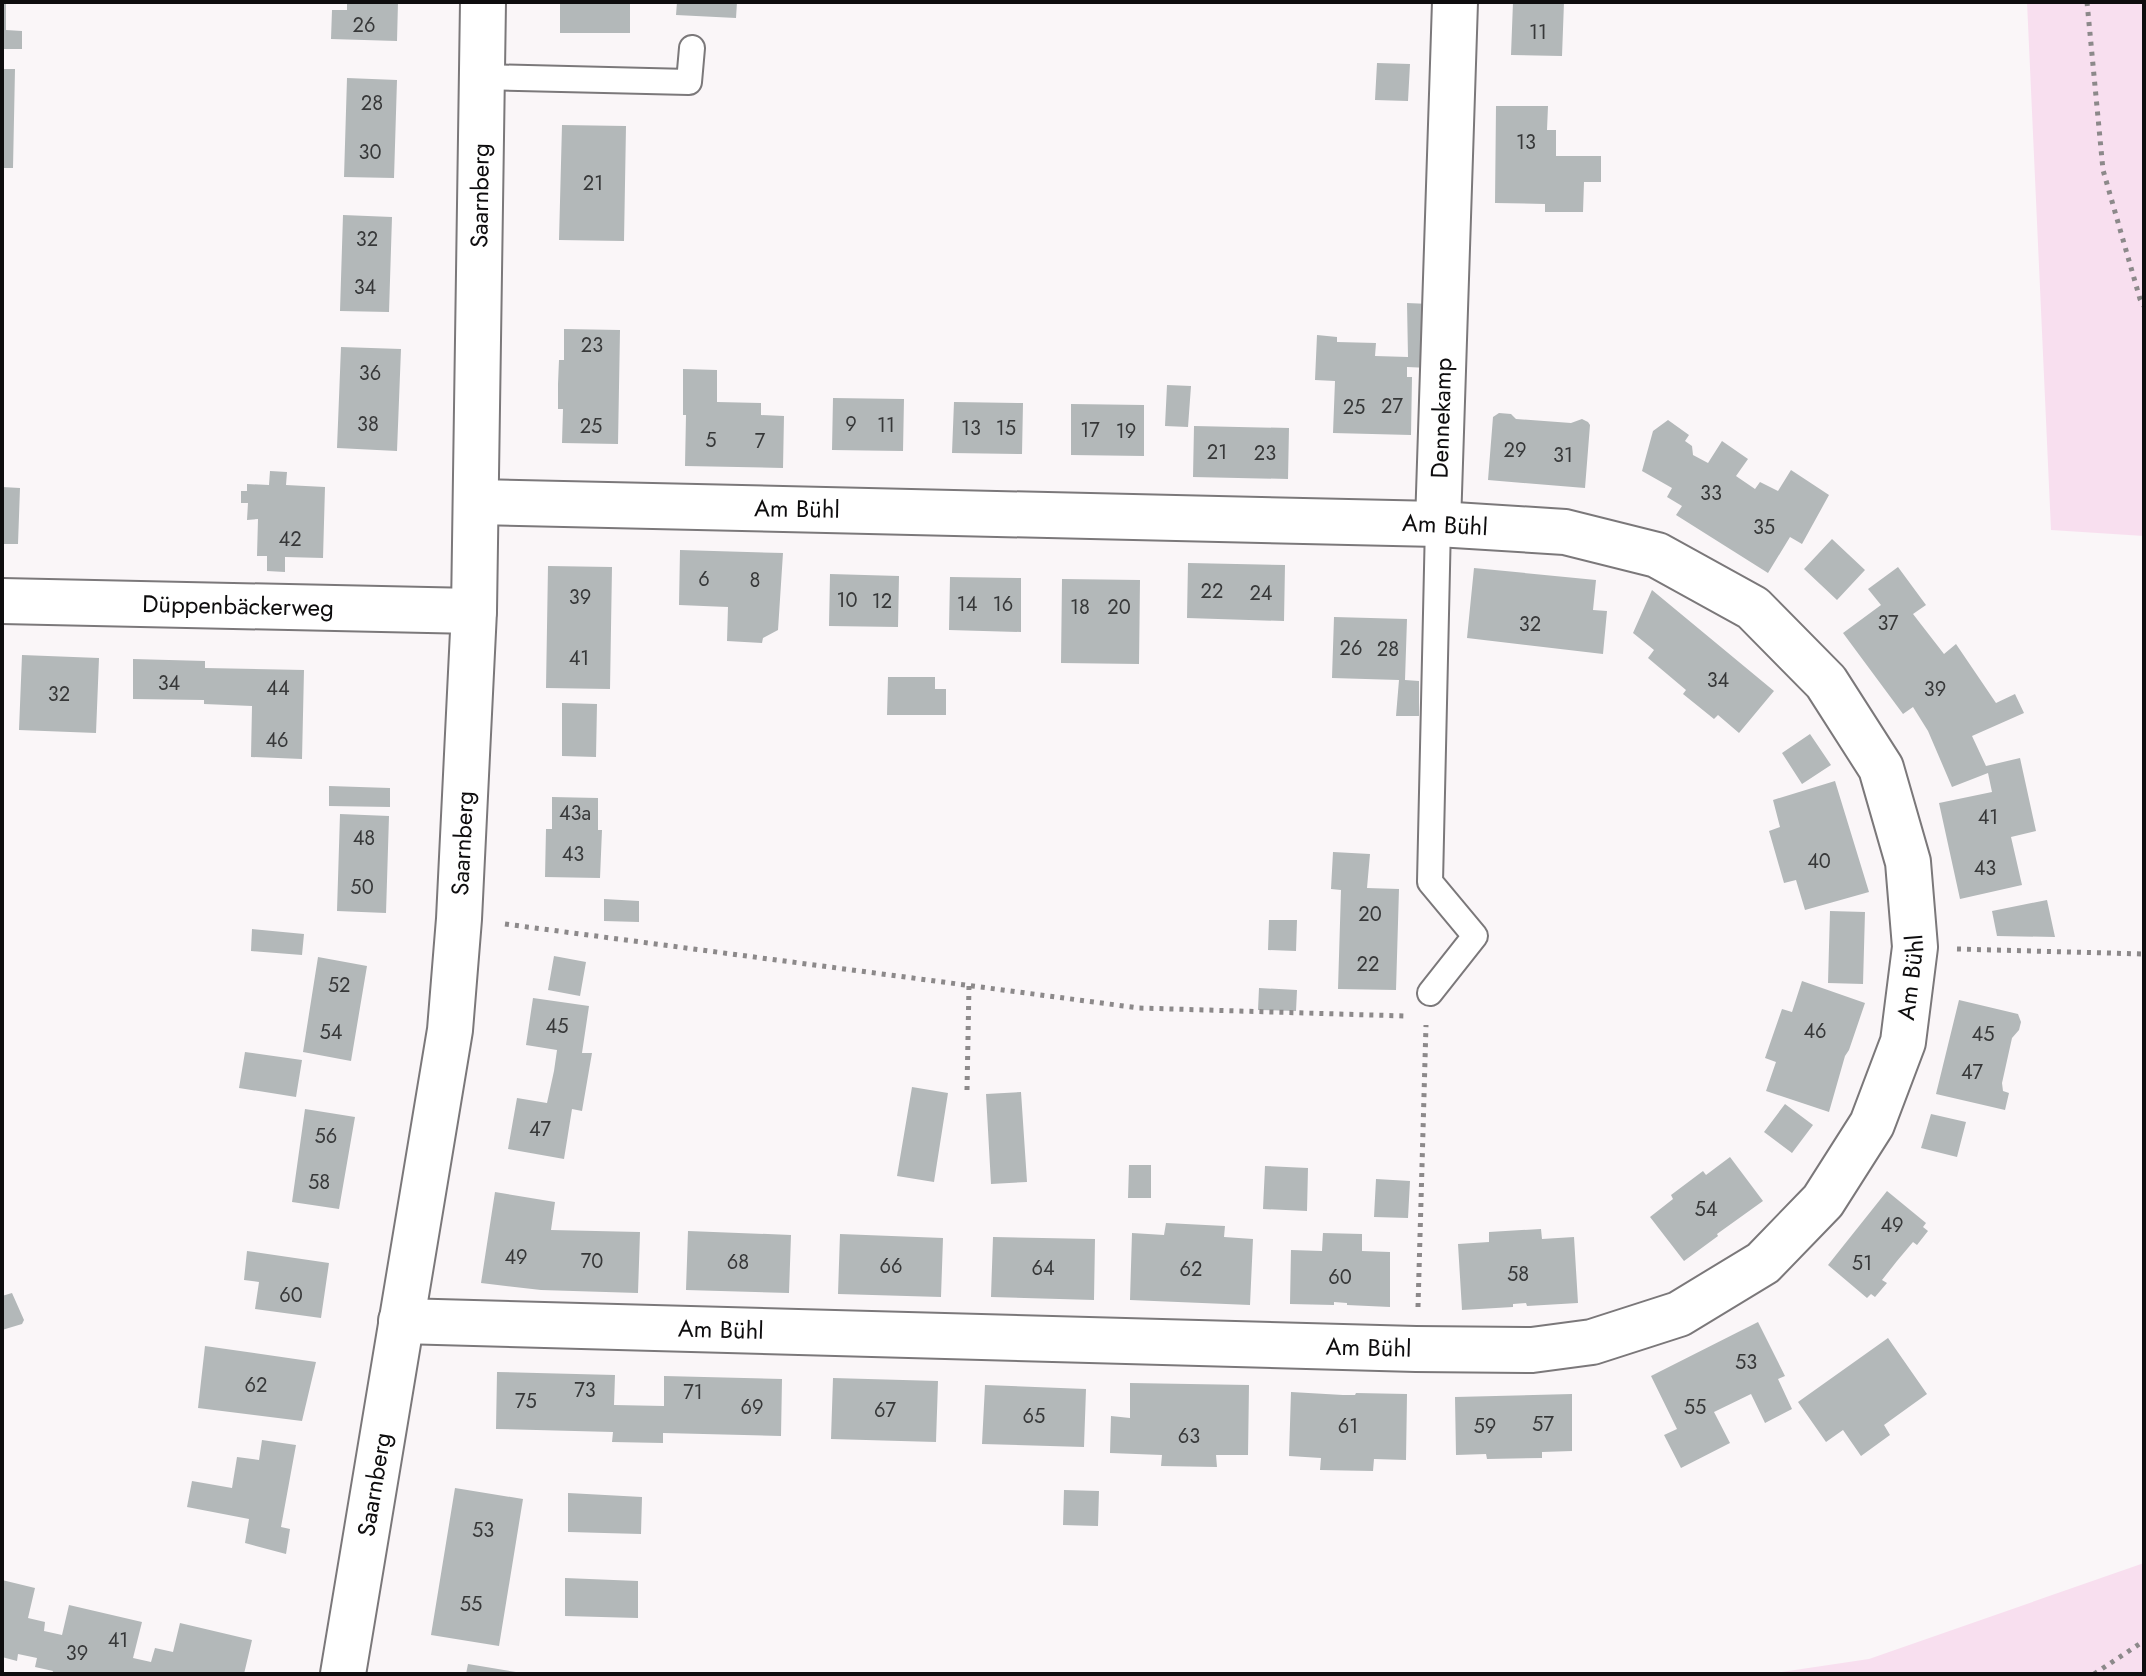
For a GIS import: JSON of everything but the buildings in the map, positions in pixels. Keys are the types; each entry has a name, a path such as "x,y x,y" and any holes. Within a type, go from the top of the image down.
{"street":[{"name":"Saarnberg","path":"343,1674 450,1030 459,919 474,611 483,2"},
{"name":"Dennekamp","path":"1438,524 1455,2"},
{"name":"Am Bühl","path":"401,1321 1416,1349 1532,1350 1592,1342 1679,1314 1763,1263 1823,1201 1872,1124 1903,1042 1915,947 1908,862 1881,768 1826,682 1753,608 1657,555 1565,532 1438,524 476,502"},
{"name":"Düppenbäckerweg","path":"2,601 474,611"}],"lane":[{"path":"482,77 689,82 692,48"},
{"name":"Dennekamp","path":"1428,1005 1475,936 1430,882 1438,524"}],"path":[{"path":"2087,2 2103,170 2144,306"},
{"path":"505,924 1139,1008 1428,1005 1416,1349"},
{"path":"1915,947 2144,954"},
{"path":"967,1090 969,985"},
{"path":"2094,1674 2144,1641"}],"shaded area":[{"path":"2027,2 2144,2 2144,536 2051,530"},
{"path":"2144,1563 2144,1674 1768,1674 1869,1659"}]}
